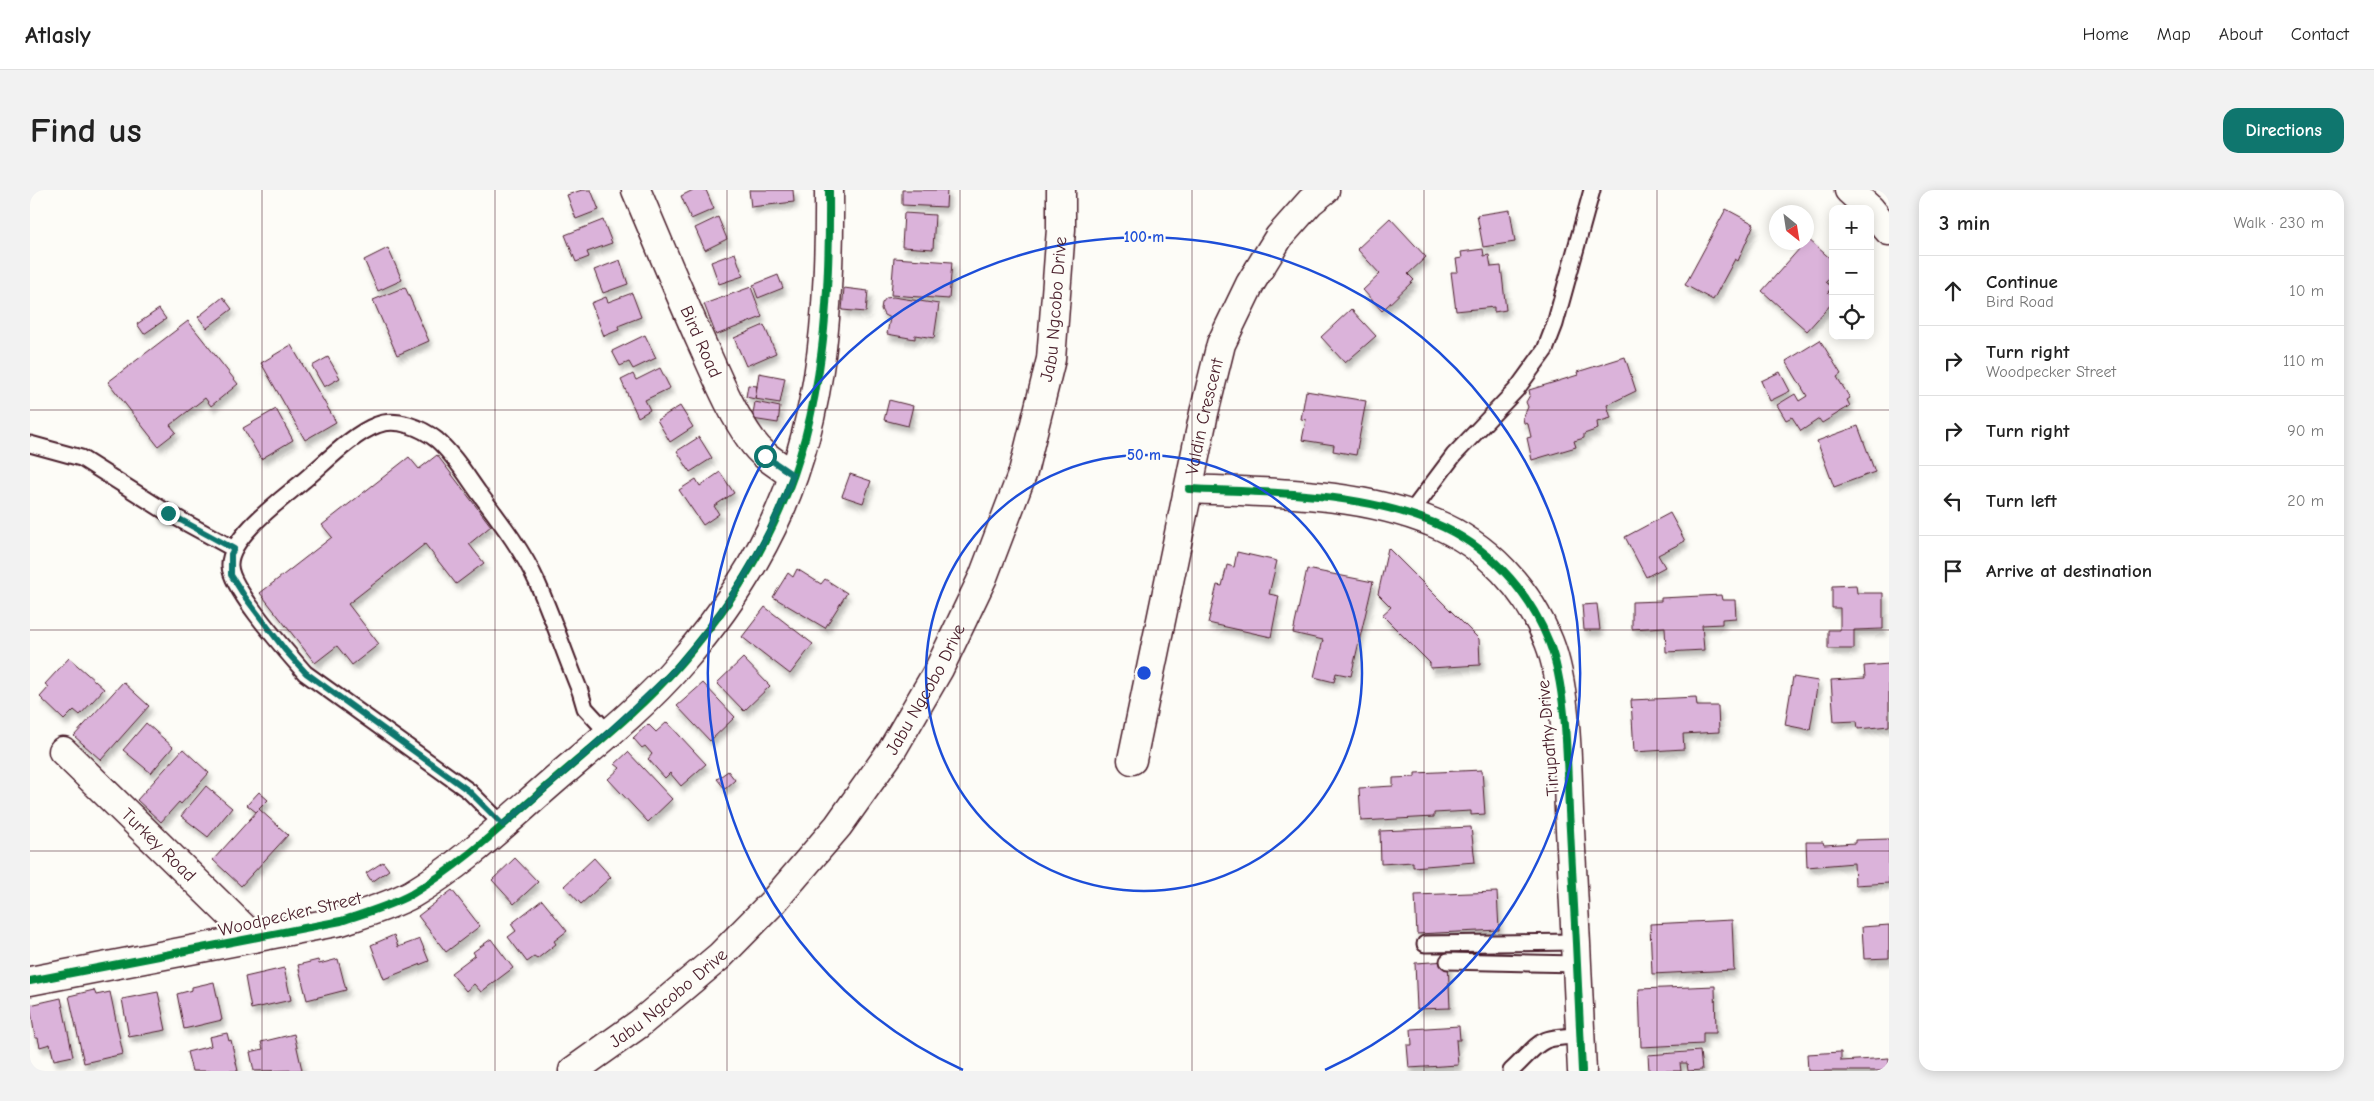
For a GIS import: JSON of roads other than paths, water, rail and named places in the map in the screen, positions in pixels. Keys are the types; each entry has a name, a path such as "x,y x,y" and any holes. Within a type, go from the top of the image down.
{"street":[{"name":"Bird Road","path":"636,190 692,323 737,416 759,449 793,475"},
{"name":"Woodpecker Street","path":"30,981 341,920 376,910 410,895 447,870 503,825 609,734 680,664 726,603 758,555 780,509 793,475 812,406 823,344 828,287 829,190"},
{"name":"Jabu Ngcobo Drive","path":"573,1071 639,1024 720,956 772,903 838,826 892,750 939,668 983,577 1023,472 1051,359 1061,229 1060,190"},
{"name":"Valdin Crescent","path":"1132,760 1221,344 1250,284 1279,237 1310,202 1325,190"},
{"path":"1849,190 1866,205"},
{"path":"1874,214 1889,231"},
{"name":"Tirupathy Drive","path":"1190,489 1317,496 1387,508 1434,523 1474,545 1507,573 1534,608 1550,644 1560,682 1582,1071"},
{"name":"Turkey Road","path":"62,751 254,938"}],"lane":[{"path":"1409,515 1454,455 1516,390 1545,350 1555,324 1592,190"},
{"path":"503,825 469,791 306,673 268,627 231,575 231,554 244,534 357,436 378,424 402,423 436,440 457,463 513,542 536,581 580,692 584,708 609,734"},
{"path":"30,444 81,458 168,513 234,549"},
{"path":"1424,944 1576,953"},
{"path":"1448,961 1576,953"},
{"path":"1511,1071 1538,1044 1552,1037 1580,1036"}]}
